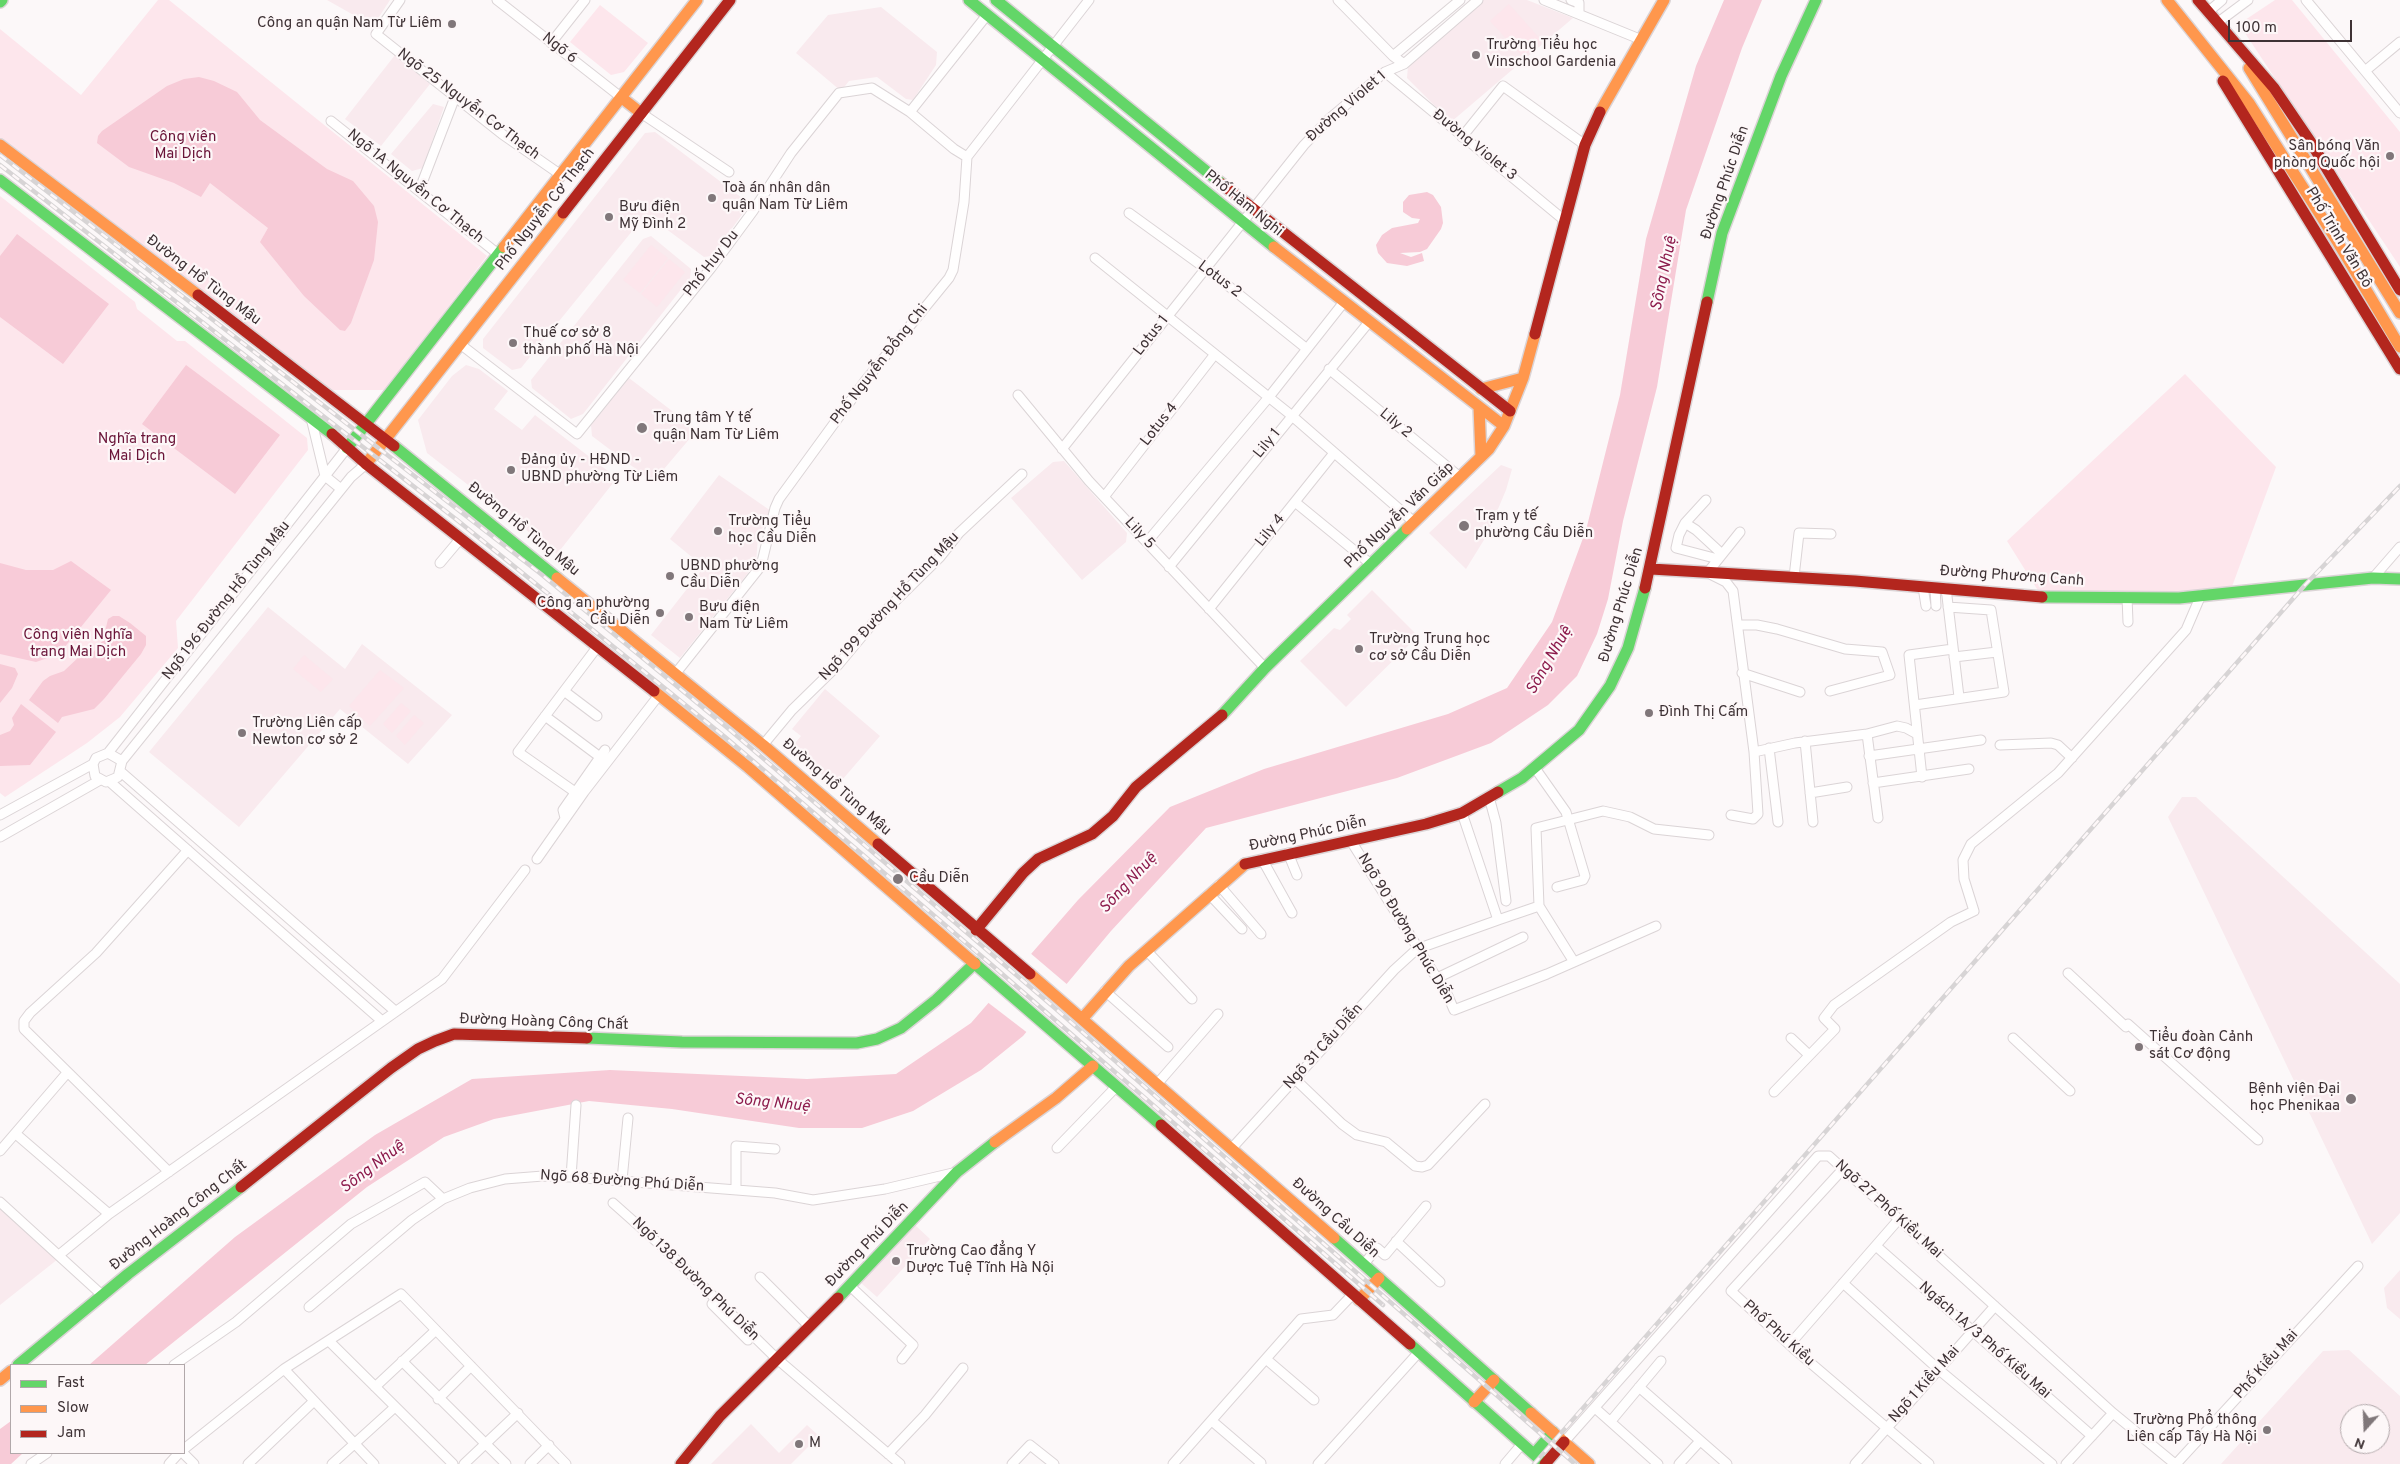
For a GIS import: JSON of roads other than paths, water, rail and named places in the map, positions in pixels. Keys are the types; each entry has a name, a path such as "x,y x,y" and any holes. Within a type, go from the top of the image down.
{"main road":[{"name":"Phố Nguyễn Cơ Thạch","path":"347,448 697,0"},
{"name":"Phố Nguyễn Cơ Thạch","path":"366,464 730,0"},
{"name":"Phố Hàm Nghi","path":"969,0 1242,222 1504,426"},
{"name":"Phố Hàm Nghi","path":"996,0 1253,209 1510,412"},
{"name":"Phố Nguyễn Văn Giáp","path":"976,930 1023,873 1038,859 1092,834 1112,816 1142,782 1225,712 1265,668 1482,456 1504,426 1523,378 1585,145 1598,115 1664,0"},
{"name":"Đường Phúc Diễn","path":"1082,1019 1105,991 1146,950 1244,864 1426,824 1462,813 1522,778 1577,733 1610,686 1628,648 1651,569 1722,233 1781,76 1816,0"},
{"name":"Phố Trịnh Văn Bô","path":"2167,0 2249,103 2307,192 2400,346"},
{"name":"Phố Trịnh Văn Bô","path":"2198,0 2274,88 2310,140 2400,290"},
{"name":"Phố Trịnh Văn Bô","path":"2236,45 2400,313"},
{"name":"Phố Trịnh Văn Bô","path":"2204,46 2239,108 2328,248 2400,369"},
{"path":"622,98 641,113"},
{"name":"Đường Hồ Tùng Mậu","path":"0,145 203,317 366,423 386,439 602,635 667,684 763,745 786,782 975,963 1094,1066"},
{"name":"Đường Hồ Tùng Mậu","path":"0,180 176,296 203,317 311,418 366,464 461,538 602,635 667,684 786,782 976,930 1058,999"},
{"path":"1481,389 1523,378"},
{"path":"1479,407 1482,456"},
{"name":"Đường Phương Canh","path":"1651,569 1794,577 2057,598 2127,597 2199,601 2373,578 2400,579"},
{"name":"Đường Hoàng Công Chất","path":"19,1364 102,1295 391,1068 418,1049 435,1041 454,1034 476,1034 682,1042 857,1043 877,1039 901,1028 936,1000 975,963"},
{"name":"Đường Cầu Diễn","path":"1058,999 1158,1083 1589,1464"},
{"path":"1094,1066 1545,1464 1564,1442"},
{"name":"Đường Phú Diễn","path":"681,1464 720,1416 850,1286 957,1172 985,1149 1056,1098 1094,1066"},
{"path":"1356,1297 1379,1278"},
{"path":"0,1380 10,1372"},
{"path":"1474,1402 1494,1380"},
{"path":"1534,1454 1553,1432"}],"street":[{"name":"Ngõ 25 Nguyễn Cơ Thạch","path":"400,0 376,34 502,134 561,175"},
{"name":"Ngõ 6","path":"497,0 622,98"},
{"path":"551,43 585,0"},
{"path":"967,157 1089,0"},
{"path":"1393,56 1460,0"},
{"name":"Đường Violet 1","path":"1242,222 1310,138 1329,119 1385,72 1404,64 1478,0"},
{"path":"1544,0 1642,40"},
{"path":"1572,0 1579,3 1579,14"},
{"path":"2208,12 2222,0"},
{"path":"2217,23 2248,0"},
{"path":"2306,0 2400,113"},
{"path":"1341,1 1393,56 1404,64"},
{"path":"910,112 988,15"},
{"path":"2365,71 2400,42"},
{"name":"Đường Violet 3","path":"1385,72 1564,220"},
{"path":"1462,136 1503,86 1585,145"},
{"name":"Phố Huy Du","path":"460,344 577,434 711,268 753,211 791,154 839,93 872,88 910,112 954,149 967,157"},
{"path":"420,191 455,97"},
{"path":"641,113 729,172"},
{"name":"Ngõ 1A Nguyễn Cơ Thạch","path":"331,120 498,254"},
{"name":"Phố Nguyễn Đổng Chi","path":"565,818 667,684 761,566 775,508 780,499 865,381 949,278 953,270 964,202 967,157"},
{"name":"Lotus 2","path":"1129,213 1205,269 1307,349"},
{"name":"Lotus 1","path":"1062,450 1169,317 1242,222"},
{"path":"1095,258 1292,415 1414,522"},
{"path":"1147,542 1269,397 1344,302"},
{"name":"Lily 1","path":"1169,566 1369,322"},
{"name":"Lotus 4","path":"1104,497 1215,354"},
{"name":"Lily 2","path":"1329,369 1461,478"},
{"name":"Lily 5","path":"1018,395 1062,450 1104,497 1265,668"},
{"path":"311,418 325,476 341,489"},
{"name":"Ngõ 196 Đường Hồ Tùng Mậu","path":"108,754 347,448"},
{"name":"Lily 4","path":"1209,610 1334,453"},
{"name":"Ngõ 196 Đường Hồ Tùng Mậu","path":"122,761 341,489 366,464"},
{"name":"Ngõ 199 Đường Hồ Tùng Mậu","path":"763,745 792,710 838,665 873,623 940,556 959,533 1022,474"},
{"path":"1706,500 1685,523 1678,535 1676,548 1720,556"},
{"path":"1295,502 1372,565"},
{"path":"1685,523 1696,530 1720,556"},
{"path":"1732,815 1753,819 1758,814 1754,752 1742,673 1739,625 1733,591 1730,586 1706,572 1740,532"},
{"path":"1794,577 1799,533 1831,534"},
{"path":"440,563 461,538"},
{"path":"2373,578 2400,547"},
{"path":"1926,606 1935,588"},
{"path":"1935,588 1936,606"},
{"path":"1935,588 1948,607 1959,698"},
{"path":"2127,597 2128,622"},
{"path":"1774,1092 1835,1029 1824,1018 1834,1005 1951,922 1974,911 1964,879 1964,863 1971,844 2058,773 2186,630 2199,601"},
{"path":"1915,705 2004,692 1991,610 1948,607"},
{"path":"1739,625 1757,625 1778,629 1845,649 1882,652 1890,675 1830,691"},
{"path":"575,792 518,752 564,691 602,635"},
{"path":"1922,777 1909,655 1997,652"},
{"path":"1742,673 1800,692"},
{"path":"564,691 598,716"},
{"path":"537,859 565,818 563,810 602,753 545,716"},
{"path":"1754,752 1805,741 1867,734 1901,726 1917,734"},
{"path":"1867,734 1878,818"},
{"path":"1870,756 1981,740"},
{"path":"1805,741 1814,822"},
{"path":"2000,745 2051,743 2074,755"},
{"path":"1769,748 1778,822"},
{"path":"0,815 93,764 96,758 108,754 122,761 121,772 118,777 104,781 0,837"},
{"path":"93,764 95,776 104,781 188,850 382,1021"},
{"path":"1535,768 1566,812 1585,876 1583,880 1557,887"},
{"path":"1873,783 1969,770"},
{"path":"121,772 395,1012"},
{"path":"1810,793 1847,786"},
{"path":"1489,797 1496,823 1506,900"},
{"path":"1574,962 1540,906 1535,830 1568,819 1603,811 1630,817 1654,828 1709,835"},
{"path":"1462,813 1498,920"},
{"name":"Ngõ 90 Đường Phúc Diễn","path":"1351,841 1454,1010 1574,962 1656,926"},
{"path":"169,1172 24,1029 24,1021 30,1012 96,953 188,850"},
{"path":"1287,854 1295,875"},
{"path":"1260,859 1273,892"},
{"path":"1260,859 1292,913"},
{"path":"59,1254 110,1214 442,979 525,870"},
{"path":"1219,886 1262,934"},
{"path":"1209,894 1242,928"},
{"path":"1417,948 1540,906"},
{"path":"1436,978 1523,938"},
{"path":"306,954 316,942"},
{"name":"Ngõ 31 Cầu Diễn","path":"1232,1148 1394,970 1417,948"},
{"path":"1146,950 1192,999"},
{"path":"2068,973 2258,1140"},
{"path":"1105,991 1168,1048"},
{"path":"1158,1083 1218,1014"},
{"path":"1791,1038 1809,1055"},
{"path":"2012,1038 2070,1091"},
{"path":"0,1151 67,1073"},
{"path":"1295,1079 1342,1124 1357,1135 1386,1142 1415,1166 1422,1168 1428,1166 1485,1104"},
{"path":"1057,1148 1116,1087"},
{"path":"571,1177 576,1105"},
{"path":"622,1180 628,1118"},
{"path":"16,1134 110,1214"},
{"path":"736,1190 736,1146 775,1149"},
{"name":"Ngõ 27 Phố Kiều Mai","path":"1564,1442 1818,1156 1829,1156 2113,1413 2176,1464"},
{"name":"Phố Phú Kiều","path":"1843,1169 1731,1291 1929,1464"},
{"name":"Ngõ 68 Đường Phú Diễn","path":"309,1307 412,1220 443,1199 470,1188 505,1179 543,1176 622,1180 775,1193 814,1200 885,1189 957,1172"},
{"path":"175,1364 236,1322 351,1224 424,1182 443,1199"},
{"path":"0,1202 102,1295"},
{"name":"Ngõ 138 Đường Phú Diễn","path":"613,1203 667,1251 774,1360"},
{"path":"1364,1264 1377,1248 1385,1255 1426,1206"},
{"path":"1790,1344 1899,1220"},
{"path":"1396,1241 1440,1282"},
{"name":"Ngách 1A/3 Phố Kiều Mai","path":"1876,1246 2092,1436"},
{"name":"Phố Kiều Mai","path":"2176,1464 2358,1266"},
{"path":"760,1277 809,1326"},
{"path":"1843,1283 1938,1369 2052,1464"},
{"path":"850,1286 912,1345 902,1359"},
{"path":"185,1448 284,1369 401,1294 566,1464"},
{"path":"1173,1464 1301,1319 1333,1315 1356,1297"},
{"path":"712,1304 774,1360 900,1464"},
{"name":"Ngõ 1 Kiều Mai","path":"1855,1464 1995,1306"},
{"path":"375,1387 436,1330"},
{"path":"329,1341 453,1464"},
{"path":"1318,1464 1418,1352"},
{"path":"1266,1359 1314,1400"},
{"path":"1611,1421 1661,1361"},
{"path":"402,1362 506,1464"},
{"path":"438,1399 471,1366"},
{"path":"888,1454 925,1415 963,1368"},
{"path":"284,1369 374,1464"},
{"path":"1639,1387 1727,1464"},
{"path":"248,1464 314,1401"},
{"path":"332,1464 395,1407"},
{"path":"1595,1408 1658,1464"},
{"path":"464,1464 518,1413"},
{"path":"2066,1464 2113,1413"},
{"path":"1212,1421 1261,1463"},
{"path":"1679,1464 1700,1440"},
{"path":"1012,1464 1030,1444 1054,1464"},
{"path":"1505,1464 1522,1444"},
{"path":"530,1464 549,1445"},
{"path":"32,1464 46,1454"},
{"path":"169,1464 178,1454"},
{"path":"184,1454 194,1464"}],"water":[{"name":"Sông Nhuệ","path":"1724,0 1762,0 1742,48 1686,210 1657,387 1623,521 1608,599 1597,634 1577,676 1548,705 1491,743 1397,778 1206,828 1111,931 1023,1036 981,1070 913,1111 862,1128 799,1128 672,1109 589,1101 494,1119 444,1137 367,1187 146,1364 90,1364 235,1237 375,1135 472,1079 610,1070 807,1079 896,1074 971,1023 1078,900 1170,807 1264,769 1448,714 1507,688 1552,622 1586,530 1620,395 1646,239 1696,66"},
{"path":"199,77 214,81 237,92 260,120 327,169 353,181 374,206 378,222 374,260 351,323 345,331 340,330 304,296 260,242 268,228 210,183 201,197 174,183 129,167 97,143 98,136 102,131 167,86 184,79"},
{"path":"1427,192 1433,195 1441,207 1443,223 1441,229 1427,249 1420,252 1400,253 1411,257 1422,253 1424,261 1407,266 1387,263 1378,253 1376,245 1382,235 1392,228 1418,223 1420,219 1412,218 1403,212 1403,202 1409,195"},
{"path":"17,234 109,304 63,364 0,317 0,256"},
{"path":"186,365 280,435 235,494 142,424"},
{"path":"113,616 119,616 146,636 146,645 141,654 94,709 62,717 58,723 29,700 43,681 50,676 64,671 81,655 91,655 103,640 108,619"},
{"path":"0,664 15,668 18,674 12,688 0,703"},
{"path":"21,704 56,732 30,765 0,766 0,735 10,731 14,725 12,718"},
{"path":"10,1422 10,1454 22,1454 11,1464 0,1464 0,1429"}],"railway":[{"path":"0,155 541,574 730,730 1056,1009 1575,1464"},
{"path":"0,165 457,520 725,737 993,966 1383,1305"},
{"path":"1534,1464 2305,585 2400,486"}],"place":[{"name":"Công an quận Nam Từ Liêm","path":"452,24"},
{"name":"Trường Tiểu học Vinschool Gardenia","path":"1476,55"},
{"name":"Sân bóng Văn phòng Quốc hội","path":"2390,156"},
{"name":"Toà án nhân dân quận Nam Từ Liêm","path":"712,198"},
{"name":"Bưu điện Mỹ Đình 2","path":"609,217"},
{"name":"Thuế cơ sở 8 thành phố Hà Nội","path":"513,343"},
{"name":"Trung tâm Y tế quận Nam Từ Liêm","path":"642,428"},
{"name":"Đảng ủy - HĐND - UBND phường Từ Liêm","path":"511,470"},
{"name":"Trạm y tế phường Cầu Diễn","path":"1464,526"},
{"name":"Trường Tiểu học Cầu Diễn","path":"718,531"},
{"name":"UBND phường Cầu Diễn","path":"670,576"},
{"name":"Công an phường Cầu Diễn","path":"660,613"},
{"name":"Bưu điện Nam Từ Liêm","path":"689,617"},
{"name":"Trường Trung học cơ sở Cầu Diễn","path":"1359,649"},
{"name":"Đình Thị Cấm","path":"1649,713"},
{"name":"Trường Liên cấp Newton cơ sở 2","path":"242,733"},
{"name":"Cầu Diễn","path":"898,879"},
{"name":"Tiểu đoàn Cảnh sát Cơ động","path":"2139,1047"},
{"name":"Bệnh viện Đại học Phenikaa","path":"2351,1099"},
{"name":"Trường Cao đẳng Y Dược Tuệ Tĩnh Hà Nội","path":"896,1261"},
{"name":"Trường Phổ thông Liên cấp Tây Hà Nội","path":"2267,1430"},
{"name":"M","path":"799,1444"}],"park label":[{"name":"Công viên Mai Dịch","path":"183,146"},
{"name":"Nghĩa trang Mai Dịch","path":"137,448"},
{"name":"Công viên Nghĩa trang Mai Dịch","path":"78,644"}]}
